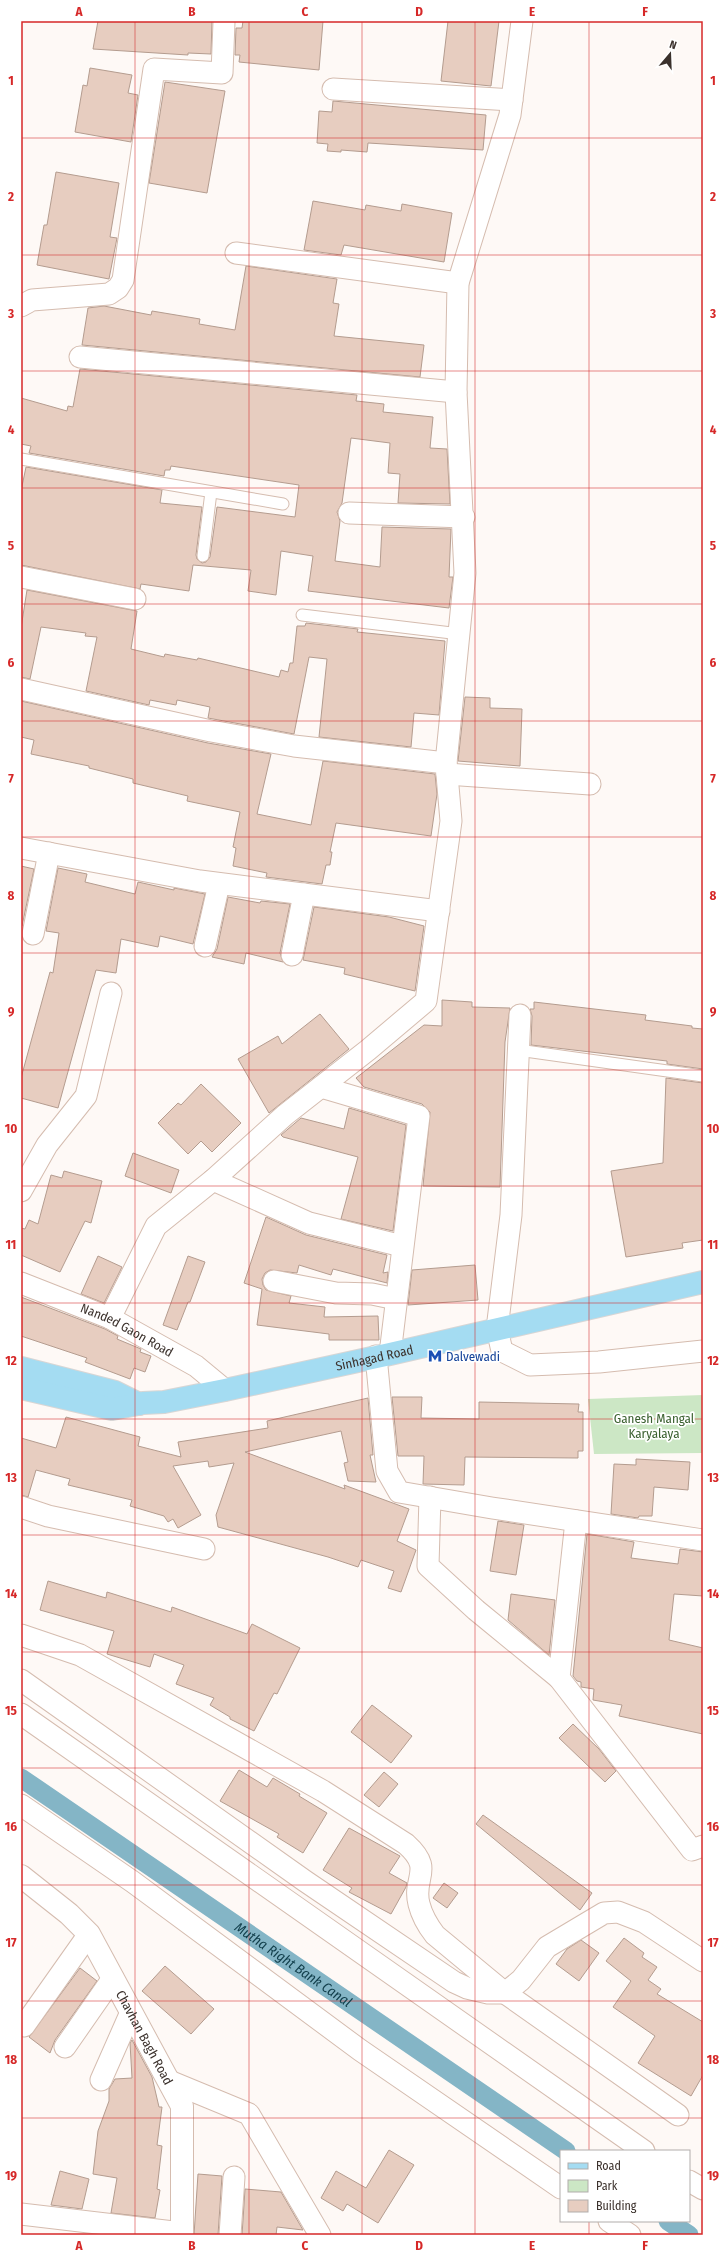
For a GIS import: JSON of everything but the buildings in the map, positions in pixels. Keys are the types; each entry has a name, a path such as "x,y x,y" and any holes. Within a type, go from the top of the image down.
{"main road":[{"name":"Sinhagad Road","path":"21,1388 112,1409 138,1404 164,1402 497,1330 703,1282"},
{"path":"21,1368 115,1392 138,1404"}],"street":[{"path":"110,1318 156,1226 213,1180 285,1115 426,1001 451,821 447,769 465,573 464,517 456,392 458,282 510,115 522,21"},
{"path":"21,306 32,300 109,294 118,288 123,280 154,69 222,73 224,22"},
{"path":"333,89 512,100"},
{"path":"236,253 458,282"},
{"path":"80,357 456,392"},
{"path":"349,513 464,517"},
{"path":"21,577 135,599"},
{"path":"21,689 210,731 286,744 447,769 590,784"},
{"path":"21,848 219,884 439,911"},
{"path":"33,934 49,853"},
{"path":"205,946 219,884"},
{"path":"292,956 304,894"},
{"path":"21,1191 47,1145 86,1096 111,993"},
{"path":"520,1015 511,1215 497,1330 502,1351 530,1365 599,1362 703,1350"},
{"path":"320,1087 419,1116 396,1298 383,1355 387,1471 398,1492 703,1540"},
{"path":"213,1180 309,1223 402,1246"},
{"path":"274,1281 336,1293 372,1294 396,1298"},
{"name":"Nanded Gaon Road","path":"21,1284 110,1318 196,1366 225,1390"},
{"path":"430,1497 428,1566 476,1610 559,1678 692,1850 703,1846"},
{"path":"21,1507 48,1516 204,1549"},
{"path":"559,1678 576,1521"},
{"path":"21,1635 80,1655 323,1791 406,1844 416,1854 421,1863 419,1903 429,1928 435,1935 505,1993 678,2115"},
{"path":"21,1680 305,1881 454,1982 467,1988 488,1993 505,1993 521,1980 548,1947 604,1913 618,1912 644,1922 703,1961"},
{"path":"21,1714 643,2150"},
{"path":"21,1805 133,1882 360,2050 560,2187"},
{"name":"Chavhan Bagh Road","path":"21,1876 69,1914 89,1934 182,2106 182,2234"},
{"path":"21,2024 24,2026 89,1934"},
{"path":"65,2047 113,1978"},
{"path":"101,2080 132,2012"},
{"path":"169,2081 249,2114 320,2235"},
{"path":"230,2235 234,2177"},
{"path":"690,2182 703,2189"},
{"path":"21,2214 182,2234"},
{"path":"611,2222 630,2235"}],"lane":[{"path":"21,459 282,504"},
{"path":"203,556 211,492"},
{"path":"302,616 460,634"},
{"path":"518,1050 703,1076"}],"green space":[{"name":"Ganesh Mangal Karyalaya","path":"703,1395 703,1453 594,1454 588,1399"}],"waterway":[{"name":"Mutha Right Bank Canal","path":"21,1778 565,2150"},
{"name":"Mutha Right Bank Canal","path":"670,2222 689,2235"}],"place":[{"name":"Dalvewadi","path":"435,1356"}]}
